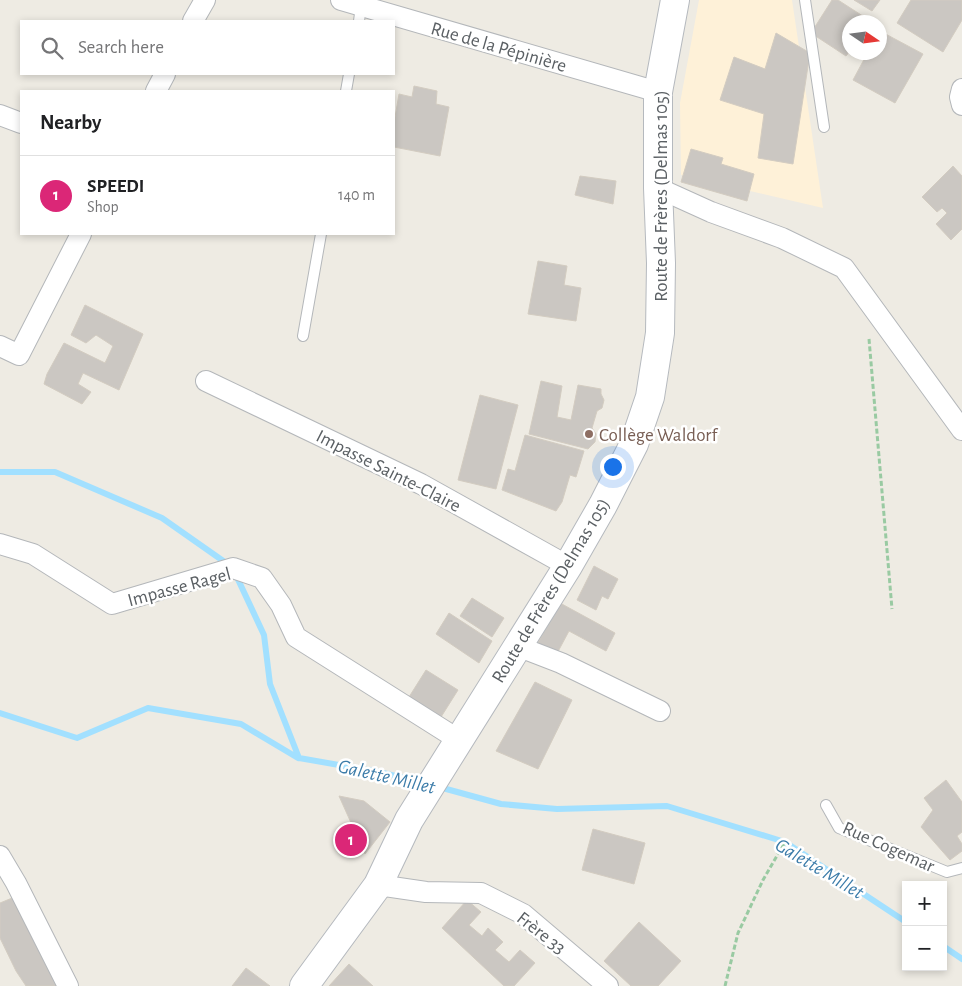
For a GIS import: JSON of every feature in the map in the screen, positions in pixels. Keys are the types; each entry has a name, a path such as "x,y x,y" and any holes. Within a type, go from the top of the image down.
{"main road":[{"name":"Route de Frères (Delmas 105)","path":"304,986 378,885 408,820 568,566 603,505 634,444 650,397 660,333 662,263 658,188 658,92 675,0"}],"street":[{"path":"194,20 205,0"},
{"name":"Rue de la Pépinière","path":"341,0 360,14 383,20"},
{"name":"Rue de la Pépinière","path":"395,23 658,92"},
{"path":"157,90 164,75"},
{"path":"962,89 960,97 962,105"},
{"path":"0,115 20,123"},
{"path":"658,188 712,212 782,238 844,268 962,430"},
{"path":"0,346 20,355 80,235"},
{"name":"Impasse Sainte-Claire","path":"206,381 421,484 568,566"},
{"name":"Impasse Ragel","path":"0,544 33,554 112,604 233,568 262,578 281,605 296,637 454,748"},
{"path":"518,646 561,663 660,711"},
{"path":"0,856 16,883 68,986"},
{"name":"Frère 33","path":"378,885 426,892 481,893 523,914 608,986"}],"lane":[{"path":"805,0 824,127"},
{"path":"346,90 349,75"},
{"path":"303,336 321,235"},
{"name":"Rue Cogemar","path":"826,805 839,828 947,872 962,868"}],"path":[{"path":"869,337 892,609"},
{"path":"724,986 738,933 763,880 785,842"}],"shaded area":[{"path":"699,0 792,0 823,208 681,175 680,103"}],"building":[{"path":"832,0 838,0 861,15 842,15 842,53 811,33"},
{"path":"854,0 880,0 872,11"},
{"path":"911,0 962,0 962,20 943,52 897,23"},
{"path":"776,33 810,53 793,164 758,158 764,114 720,100 734,57 765,69"},
{"path":"887,35 923,54 895,103 853,80 864,60 887,60"},
{"path":"414,86 437,91 436,104 449,107 440,156 395,147 395,117 399,94 412,97"},
{"path":"691,149 723,158 721,164 754,174 747,201 681,182"},
{"path":"953,166 962,176 962,229 951,240 936,224 947,213 942,208 937,212 922,197"},
{"path":"580,176 616,181 613,204 575,195"},
{"path":"538,261 567,266 564,285 581,288 576,321 528,314"},
{"path":"85,305 143,334 119,390 83,373 78,384 91,392 82,404 44,384 47,374 64,343 105,363 113,346 96,335 86,343 71,335"},
{"path":"541,381 562,386 557,417 571,420 578,385 601,389 604,400 602,408 597,411 592,428 596,434 595,442 588,449 529,434"},
{"path":"480,395 518,405 496,489 458,480"},
{"path":"525,435 584,451 576,477 570,475 562,502 556,511 502,490 508,469 515,471"},
{"path":"594,566 618,579 608,599 602,596 596,610 577,600"},
{"path":"472,598 504,618 492,637 460,616"},
{"path":"560,603 615,633 606,651 569,631 554,659 535,648"},
{"path":"449,613 492,641 479,663 436,634"},
{"path":"426,670 458,690 441,717 409,697"},
{"path":"535,682 572,700 538,769 496,751"},
{"path":"946,780 962,802 962,832 957,836 962,844 962,851 950,860 921,827 933,810 924,798"},
{"path":"339,796 364,801 390,822 365,854"},
{"path":"593,829 645,843 634,884 582,870"},
{"path":"17,896 63,986 26,986 16,971 0,938 0,903"},
{"path":"467,900 481,912 469,925 482,936 488,928 503,942 495,950 509,962 520,950 535,963 514,986 504,986 442,928"},
{"path":"639,922 681,961 658,986 631,986 604,961"},
{"path":"349,964 373,986 329,986"},
{"path":"246,968 270,986 232,986"}],"waterway":[{"name":"Galette Millet","path":"0,472 55,472 162,518 229,565"},
{"name":"Galette Millet","path":"235,573 264,635 270,684 299,758 379,772 424,783"},
{"path":"0,713 77,738 148,708 241,724 298,758"},
{"name":"Galette Millet","path":"439,787 501,804 557,809 667,806 785,842 902,919"},
{"name":"Galette Millet","path":"947,949 962,959"}],"place":[{"name":"Collège Waldorf","path":"589,434"},
{"name":"SPEEDI","path":"351,840"}]}
